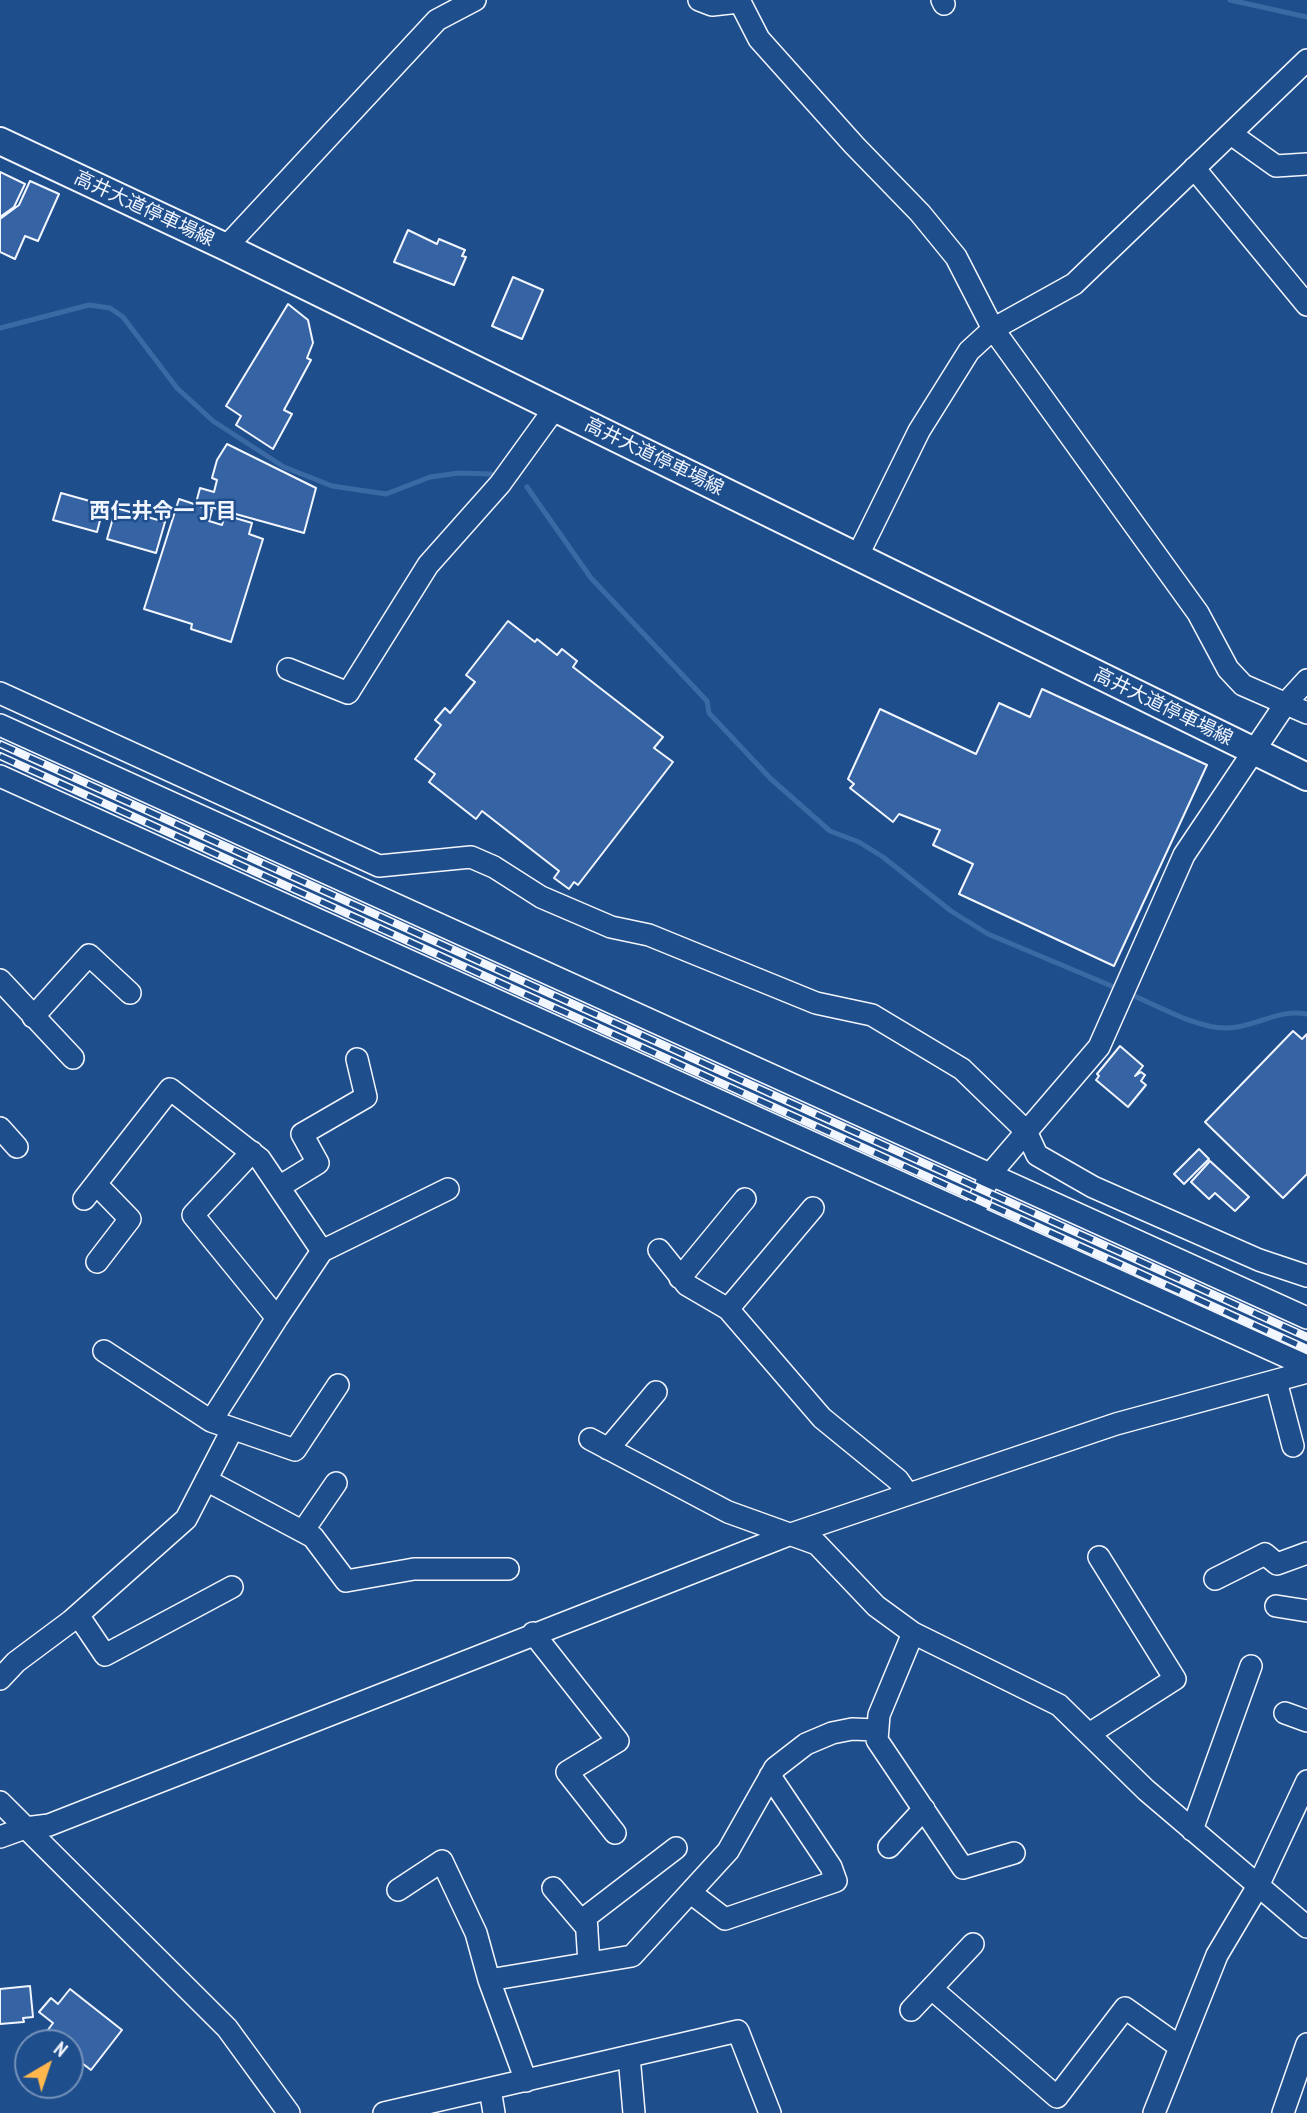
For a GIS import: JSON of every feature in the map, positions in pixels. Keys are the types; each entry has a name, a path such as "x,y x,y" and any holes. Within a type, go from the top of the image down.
{"main road":[{"name":"高井大道停車場線","path":"0,141 226,247 1307,777"}],"street":[{"path":"226,247 437,20 475,0"},
{"path":"699,0 712,5 739,1 759,39 854,145 920,213 956,257 993,329 1198,613 1228,669 1243,685 1307,713"},
{"path":"856,557 941,391 970,351 993,329 1074,284 1307,60"},
{"path":"1231,134 1276,166 1307,164"},
{"path":"1194,168 1307,305"},
{"path":"288,668 348,693 428,565 500,484 555,408"},
{"path":"973,1214 991,1173 1099,1047 1184,855 1286,703 1307,680"},
{"path":"0,693 379,866 471,857 494,867 541,897 611,927 649,935 816,1003 872,1015 962,1069 1026,1131 1037,1155 1093,1187 1259,1260 1307,1276"},
{"path":"0,725 1307,1318"},
{"path":"0,776 1307,1366"},
{"path":"33,1017 89,955 130,993"},
{"path":"0,980 73,1058"},
{"path":"279,1187 318,1163 302,1134 366,1097 357,1059"},
{"path":"97,1262 130,1219 90,1192 170,1089 260,1159 322,1251"},
{"path":"0,1128 16,1147"},
{"path":"252,1152 193,1215 277,1318"},
{"path":"211,1421 322,1251 448,1189"},
{"path":"680,1278 745,1199"},
{"path":"728,1309 813,1208"},
{"path":"659,1250 680,1278 728,1309 822,1418 898,1480 908,1493"},
{"path":"104,1351 211,1421 295,1450 338,1385"},
{"path":"0,1837 25,1828 49,1825 791,1534 1116,1424 1307,1372"},
{"path":"1276,1381 1293,1446"},
{"path":"656,1392 599,1444 728,1512 817,1544 876,1606 913,1633 1059,1705 1146,1790 1307,1927"},
{"path":"0,1679 78,1615 186,1519 232,1430"},
{"path":"206,1480 313,1537 346,1581 414,1569 508,1569"},
{"path":"303,1531 336,1483"},
{"path":"1214,1579 1265,1554 1277,1564 1307,1553"},
{"path":"1089,1734 1175,1679 1099,1557"},
{"path":"78,1615 105,1655 232,1587"},
{"path":"1276,1606 1307,1611"},
{"path":"533,1633 618,1741 567,1772 615,1833"},
{"path":"913,1633 876,1730 877,1740 963,1868 1014,1853"},
{"path":"1192,1830 1251,1665"},
{"path":"1285,1713 1307,1721"},
{"path":"489,1980 632,1956 727,1851 770,1776 787,1758 819,1739 852,1729 876,1730"},
{"path":"691,1893 725,1919 836,1881 831,1867 770,1776"},
{"path":"1154,2113 1217,1955 1258,1886 1307,1781"},
{"path":"0,1802 227,2028 289,2113"},
{"path":"889,1847 924,1810"},
{"path":"589,1963 586,1917 676,1848"},
{"path":"398,1890 442,1861 476,1933 489,1980 526,2081"},
{"path":"553,1888 587,1928"},
{"path":"911,2011 973,1944"},
{"path":"932,1989 1057,2097 1125,2008 1180,2047"},
{"path":"384,2113 738,2031 769,2113"},
{"path":"1283,2113 1307,2044"},
{"path":"629,2056 634,2113"},
{"path":"490,2089 494,2113"}],"building":[{"path":"0,172 25,184 14,207 0,217"},
{"path":"30,181 59,194 38,241 25,236 15,259 0,252 0,219 19,205"},
{"path":"408,230 437,244 439,239 465,250 462,256 466,257 454,285 394,262"},
{"path":"513,277 543,290 522,339 492,326"},
{"path":"288,304 308,320 313,343 307,358 311,360 284,410 292,414 273,449 236,425 241,416 226,406"},
{"path":"227,444 316,488 304,533 196,503 200,488 214,492 217,480 212,478 217,460"},
{"path":"61,493 104,505 97,532 53,520"},
{"path":"179,499 212,510 209,521 222,525 225,515 252,523 249,534 263,539 231,642 191,629 192,624 144,609"},
{"path":"116,508 165,522 156,553 107,539"},
{"path":"508,621 557,655 562,649 577,661 573,667 663,737 654,748 673,762 578,885 574,882 569,889 554,878 559,871 482,811 476,819 429,782 435,774 415,759 441,725 435,720 445,708 450,713 475,682 466,675"},
{"path":"1042,689 1207,765 1114,966 959,894 973,864 933,845 940,830 899,814 893,822 850,788 854,784 848,779 880,709 976,754 999,703 1030,717"},
{"path":"1293,1031 1302,1039 1307,1034 1307,1174 1283,1198 1205,1122"},
{"path":"1120,1046 1143,1066 1135,1076 1141,1072 1145,1075 1141,1081 1146,1085 1128,1107 1096,1080 1099,1076 1097,1074"},
{"path":"1199,1149 1209,1159 1184,1184 1174,1174"},
{"path":"1210,1161 1249,1197 1235,1211 1215,1193 1209,1199 1191,1182"},
{"path":"30,1986 33,2017 23,2018 24,2022 0,2024 0,1989"},
{"path":"70,1989 122,2030 91,2070 84,2065 84,2029 49,2029 53,2023 39,2012 51,1998 58,2004"}],"waterway":[{"path":"1230,0 1307,17"},
{"path":"0,328 89,305 110,308 123,317 177,388 213,421 284,467 332,486 386,494 430,477 459,473 491,474"},
{"path":"527,487 591,578 707,701 709,713 771,779 830,831 859,842 883,857 951,911 988,934 1121,990"},
{"path":"1130,994 1190,1021 1216,1027 1237,1027 1286,1014 1307,1014"}],"railway":[{"path":"0,744 1307,1337"},
{"path":"0,756 1307,1349"}],"district":[{"name":"西仁井令一丁目","path":"163,512"}]}
